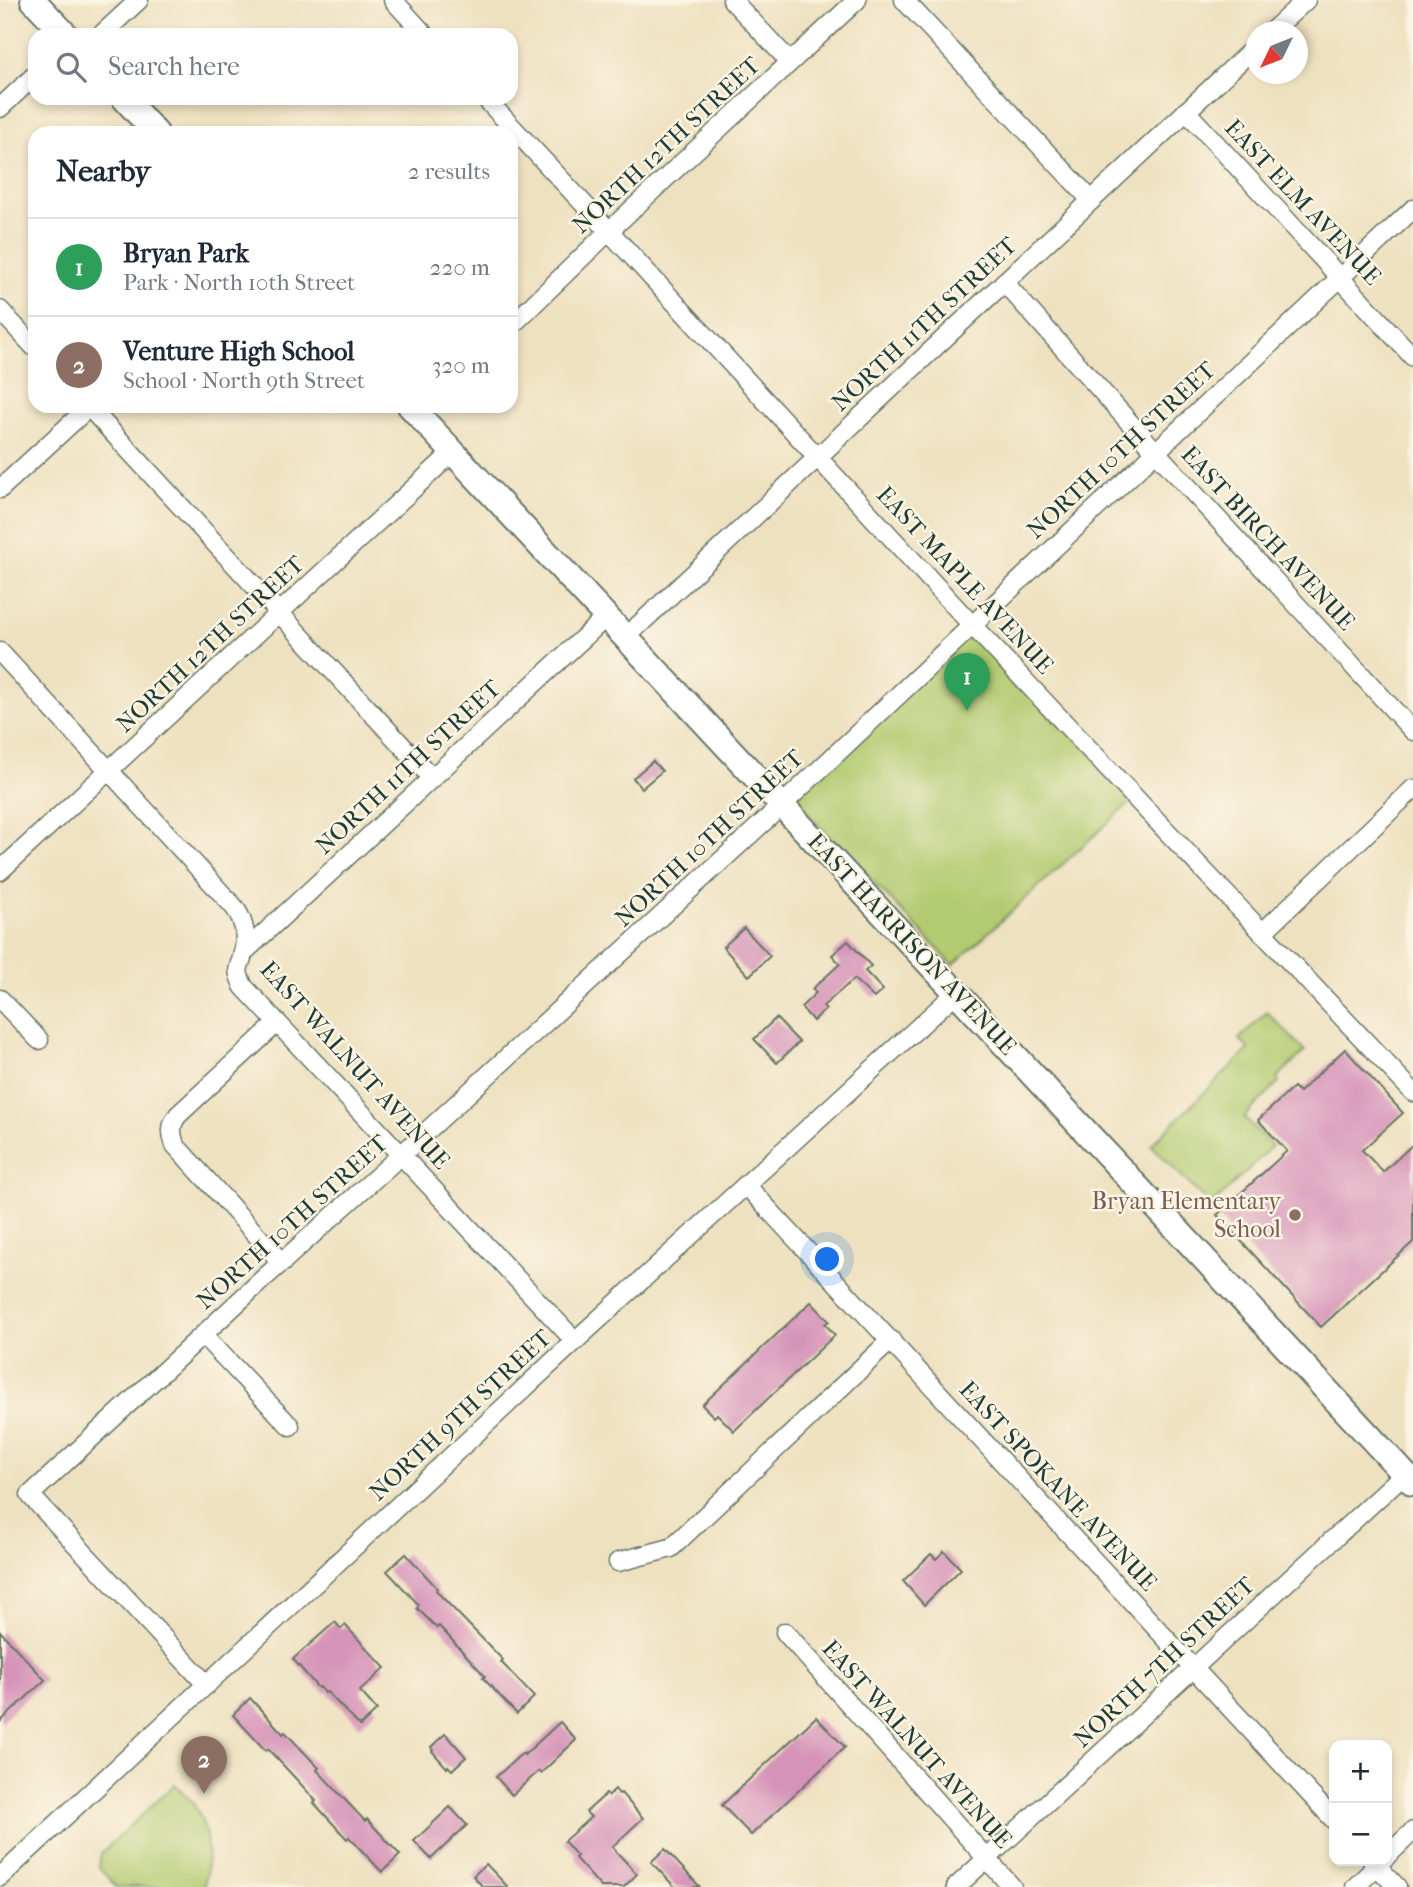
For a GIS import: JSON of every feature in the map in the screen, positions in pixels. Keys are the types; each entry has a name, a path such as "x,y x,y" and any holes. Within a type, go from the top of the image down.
{"street":[{"path":"33,0 59,28"},
{"path":"109,28 139,0"},
{"path":"393,0 419,28"},
{"path":"732,0 790,62"},
{"name":"NORTH 12TH STREET","path":"518,319 609,230 856,0"},
{"path":"904,0 1091,200"},
{"path":"1283,21 1306,0"},
{"name":"NORTH 11TH STREET","path":"626,637 1245,55"},
{"path":"0,108 28,82"},
{"path":"130,105 150,126"},
{"name":"EAST MAPLE AVENUE","path":"492,105 511,126"},
{"name":"EAST ELM AVENUE","path":"1186,111 1413,357"},
{"name":"EAST MAPLE AVENUE","path":"518,133 971,624 1413,1092"},
{"name":"NORTH 10TH STREET","path":"207,1685 30,1495 782,805 1413,209"},
{"name":"EAST BIRCH AVENUE","path":"1004,282 1155,452 1413,731"},
{"path":"0,310 28,340"},
{"path":"0,489 81,413"},
{"path":"95,413 432,778"},
{"name":"EAST HARRISON AVENUE","path":"422,413 453,452 1409,1479"},
{"name":"NORTH 12TH STREET","path":"0,871 453,452"},
{"name":"NORTH 11TH STREET","path":"243,953 606,617"},
{"name":"EAST WALNUT AVENUE","path":"0,652 235,908 246,930 238,969 243,986 575,1341"},
{"path":"1262,933 1413,789"},
{"name":"NORTH 9TH STREET","path":"0,1877 575,1341 957,992"},
{"path":"0,999 39,1041"},
{"path":"278,1023 178,1115 171,1135 175,1145 282,1262"},
{"name":"EAST SPOKANE AVENUE","path":"746,1185 1329,1815"},
{"path":"204,1336 290,1426"},
{"path":"618,1562 671,1548 891,1340"},
{"name":"NORTH 7TH STREET","path":"957,1887 1194,1669 1409,1479"},
{"name":"EAST WALNUT AVENUE","path":"785,1632 1012,1887"},
{"path":"1392,1850 1413,1831"},
{"path":"1354,1887 1374,1866"},
{"path":"1382,1866 1396,1887"}],"green space":[{"path":"971,624 1135,798 953,965 792,797"},
{"path":"1267,1012 1305,1051 1277,1078 1279,1082 1244,1117 1272,1146 1211,1206 1151,1145 1249,1049 1239,1039"},
{"path":"175,1784 192,1802 206,1834 207,1866 204,1887 116,1887 99,1868 101,1853"}],"building":[{"path":"653,761 662,771 642,788 633,778"},
{"path":"744,928 770,956 749,976 723,947"},
{"path":"848,941 871,966 865,971 883,990 874,998 854,979 823,1006 826,1009 813,1021 801,1007 816,993 812,989 840,964 832,955"},
{"path":"776,1018 799,1042 777,1063 754,1039"},
{"path":"1345,1049 1403,1113 1362,1150 1383,1172 1413,1144 1413,1242 1321,1327 1217,1215 1287,1151 1258,1120 1294,1087 1299,1092"},
{"path":"811,1302 829,1321 825,1324 835,1335 734,1431 717,1414 714,1417 702,1405"},
{"path":"944,1551 961,1569 924,1605 903,1581 931,1554 936,1559"},
{"path":"406,1554 534,1697 517,1714 439,1626 437,1628 417,1608 419,1605 387,1571"},
{"path":"335,1622 341,1629 345,1625 385,1668 360,1691 377,1710 360,1726 327,1692 318,1688 293,1659"},
{"path":"0,1631 45,1680 0,1722"},
{"path":"250,1698 400,1855 382,1872 349,1837 347,1839 297,1780 233,1715"},
{"path":"816,1717 845,1747 751,1835 722,1805"},
{"path":"560,1722 576,1740 541,1773 539,1771 512,1795 496,1777"},
{"path":"445,1734 466,1757 452,1770 448,1766 447,1768 431,1747"},
{"path":"615,1789 643,1818 612,1847 637,1874 624,1887 601,1887 564,1841 591,1817 586,1812"},
{"path":"450,1807 467,1825 431,1859 414,1841"},
{"path":"665,1849 700,1887 675,1887 651,1862"},
{"path":"486,1864 508,1887 483,1887 473,1876"}],"place":[{"name":"Bryan Park","path":"967,711"},
{"name":"Bryan Elementary School","path":"1295,1215"},
{"name":"Venture High School","path":"204,1794"}]}
